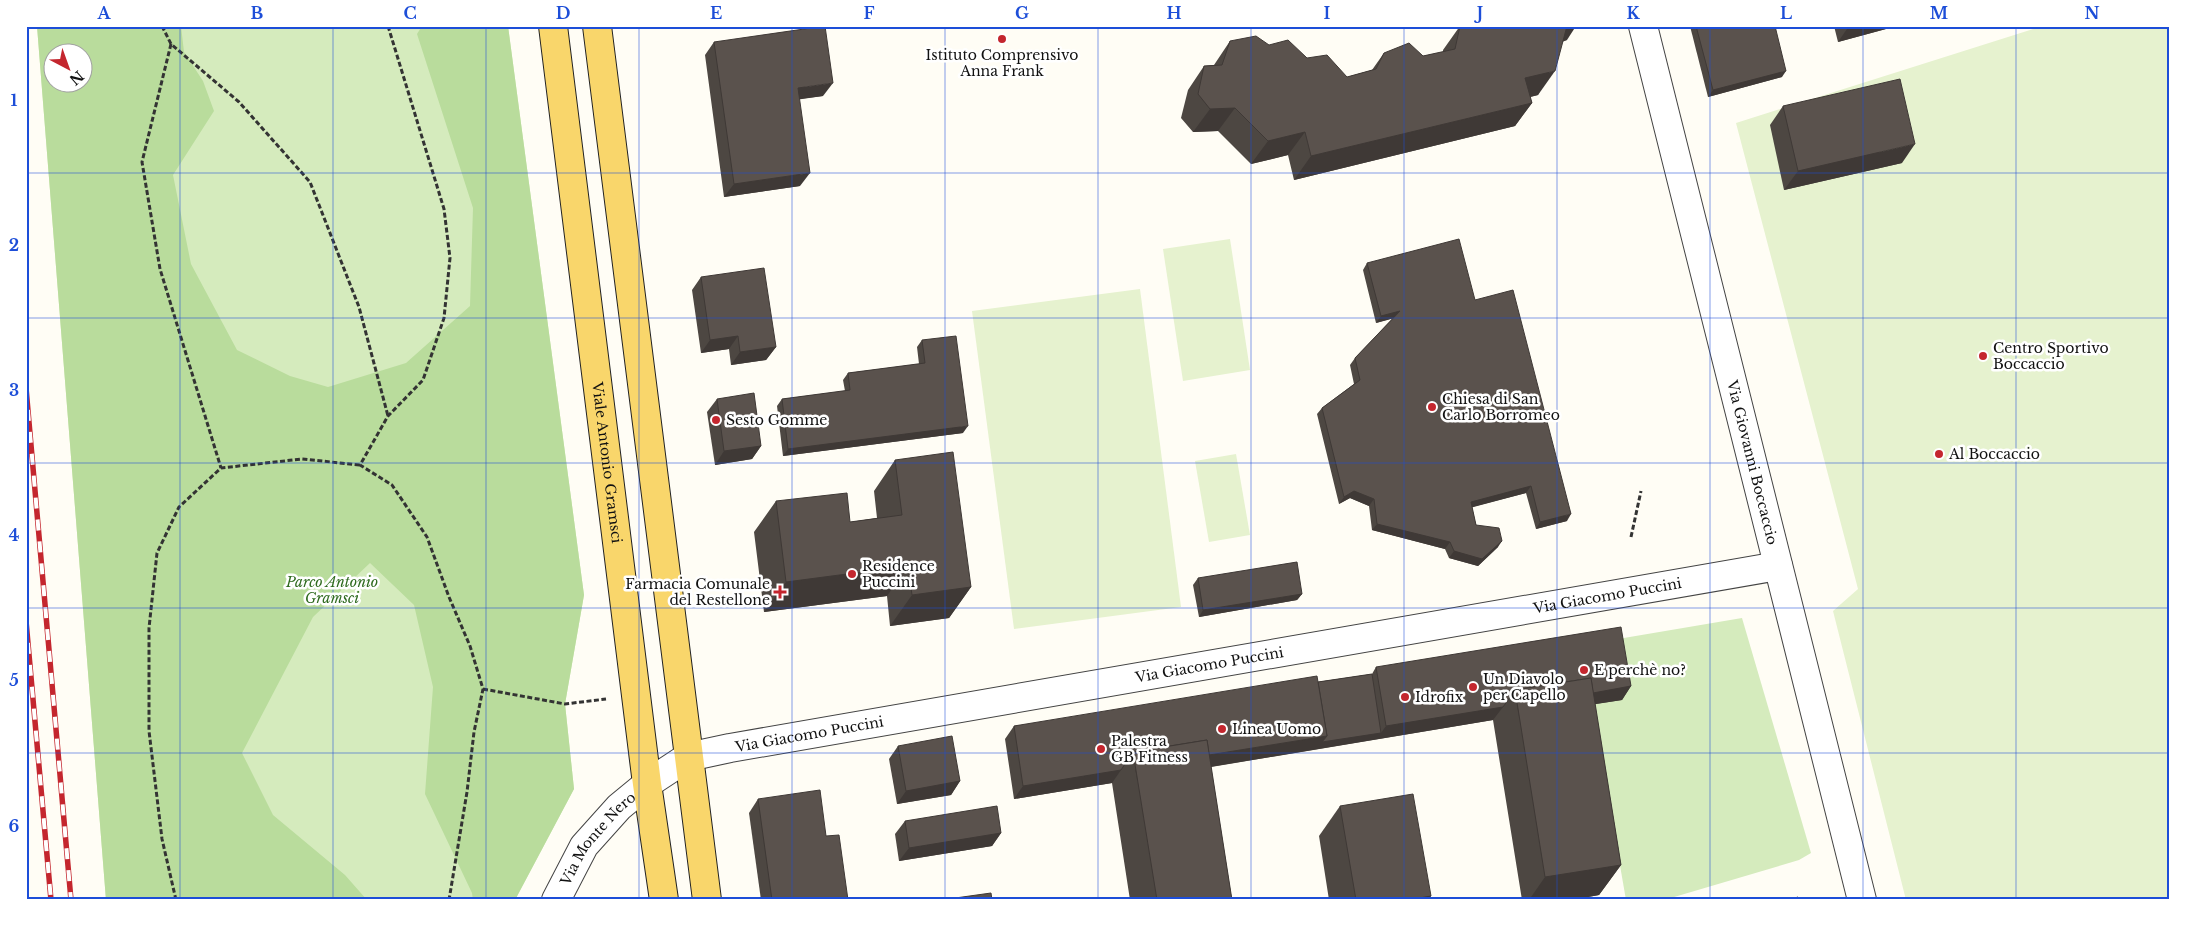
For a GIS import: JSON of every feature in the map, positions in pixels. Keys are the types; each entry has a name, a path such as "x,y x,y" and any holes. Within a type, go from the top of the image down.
{"main road":[{"name":"Viale Antonio Gramsci","path":"553,26 647,784 664,900"},
{"path":"596,26 707,900"}],"street":[{"name":"Via Giovanni Boccaccio","path":"1642,26 1862,900"},
{"name":"Via Giacomo Puccini","path":"647,784 688,758 750,744 1778,566"},
{"name":"Via Monte Nero","path":"556,900 584,846 619,807 647,784"}],"path":[{"path":"162,26 171,44 239,102 310,182 359,307 388,416"},
{"path":"360,465 388,416 423,380 444,318 450,258 444,209 388,26"},
{"path":"171,44 142,162 160,269 221,468"},
{"path":"176,900 162,839 149,731 149,628 157,553 179,507 221,468 302,459 360,465 392,485 426,537 470,646 483,689 474,732 467,792 448,900"},
{"path":"1631,537 1641,491"},
{"path":"483,689 565,704 609,699"}],"green space":[{"name":"Parco Antonio Gramsci","path":"37,26 508,26 584,595 565,704 574,789 515,900 106,900 42,92 92,92 92,42 42,42 42,89"},
{"name":"Parco Antonio Gramsci","path":"37,26 181,26 184,52 203,81 214,111 173,175 191,264 237,350 290,376 328,387 406,363 470,306 473,208 417,34 422,26 508,26 584,595 565,704 574,789 515,900 473,900 472,893 425,794 433,687 414,605 370,563 313,617 242,753 273,815 345,875 367,900 106,900 42,92 92,92 92,42 42,42 42,89"},
{"name":"Centro Sportivo Boccaccio","path":"2043,26 2170,26 2170,900 1906,900 1833,611 1858,589 1736,123"},
{"path":"1230,239 1250,370 1183,381 1163,249"},
{"path":"1140,289 1181,607 1014,629 972,311"},
{"path":"1236,454 1250,535 1209,542 1195,461"},
{"path":"1742,618 1811,853 1799,860 1664,900 1626,900 1592,704 1612,640"}],"building":[{"path":"825,26 833,83 798,88 810,173 734,184 714,42"},
{"path":"1460,26 1567,26 1555,71 1525,78 1532,103 1311,156 1305,132 1268,141 1235,108 1210,109 1198,94 1204,66 1222,65 1230,41 1256,36 1269,45 1288,40 1307,58 1327,55 1347,77 1376,69 1384,53 1409,43 1423,56 1455,49"},
{"path":"1696,26 1775,26 1786,71 1713,90"},
{"path":"1900,79 1915,144 1798,171 1783,106"},
{"name":"Chiesa di San Carlo Borromeo","path":"1459,239 1475,300 1513,290 1571,514 1540,522 1531,486 1471,502 1476,525 1499,528 1502,541 1482,559 1454,551 1450,542 1377,524 1374,499 1354,491 1344,497 1322,408 1360,380 1355,358 1400,311 1381,316 1367,263"},
{"path":"764,268 776,347 740,352 738,336 710,340 701,277"},
{"path":"956,336 968,426 788,449 782,399 850,390 848,373 925,363 922,340"},
{"path":"754,393 761,446 724,451 717,399"},
{"path":"953,452 971,587 912,595 908,566 786,582 776,501 847,493 850,522 902,515 895,460"},
{"path":"1297,562 1302,594 1203,610 1198,578"},
{"path":"1621,627 1631,686 1593,693 1591,678 1515,690 1503,707 1386,726 1376,667"},
{"path":"1372,674 1381,733 1322,742 1327,736 1318,682"},
{"path":"1317,676 1327,736 1209,755 1207,740 1133,752 1121,770 1023,786 1014,726"},
{"path":"1591,678 1621,865 1545,877 1515,690"},
{"path":"952,736 960,781 906,791 898,746"},
{"path":"1207,740 1232,900 1157,900 1133,752"},
{"path":"820,790 826,836 839,835 848,900 772,900 758,799"},
{"path":"1413,794 1431,896 1408,900 1356,900 1340,806"},
{"path":"997,806 1001,833 909,848 905,821"},
{"path":"991,893 992,900 941,900"},
{"path":"1798,897 1799,900 1788,900"}],"railway":[{"path":"26,388 71,900"},
{"path":"26,621 51,900"}],"place":[{"name":"Istituto Comprensivo Anna Frank","path":"1002,39"},
{"name":"Centro Sportivo Boccaccio","path":"1983,356"},
{"name":"Chiesa di San Carlo Borromeo","path":"1432,407"},
{"name":"Sesto Gomme","path":"716,420"},
{"name":"Al Boccaccio","path":"1939,454"},
{"name":"Residence Puccini","path":"852,574"},
{"name":"Farmacia Comunale del Restellone","path":"780,592"},
{"name":"E perchè no?","path":"1584,670"},
{"name":"Un Diavolo per Capello","path":"1473,687"},
{"name":"Idrofix","path":"1405,697"},
{"name":"Linea Uomo","path":"1222,729"},
{"name":"Palestra GB Fitness","path":"1101,749"}]}
